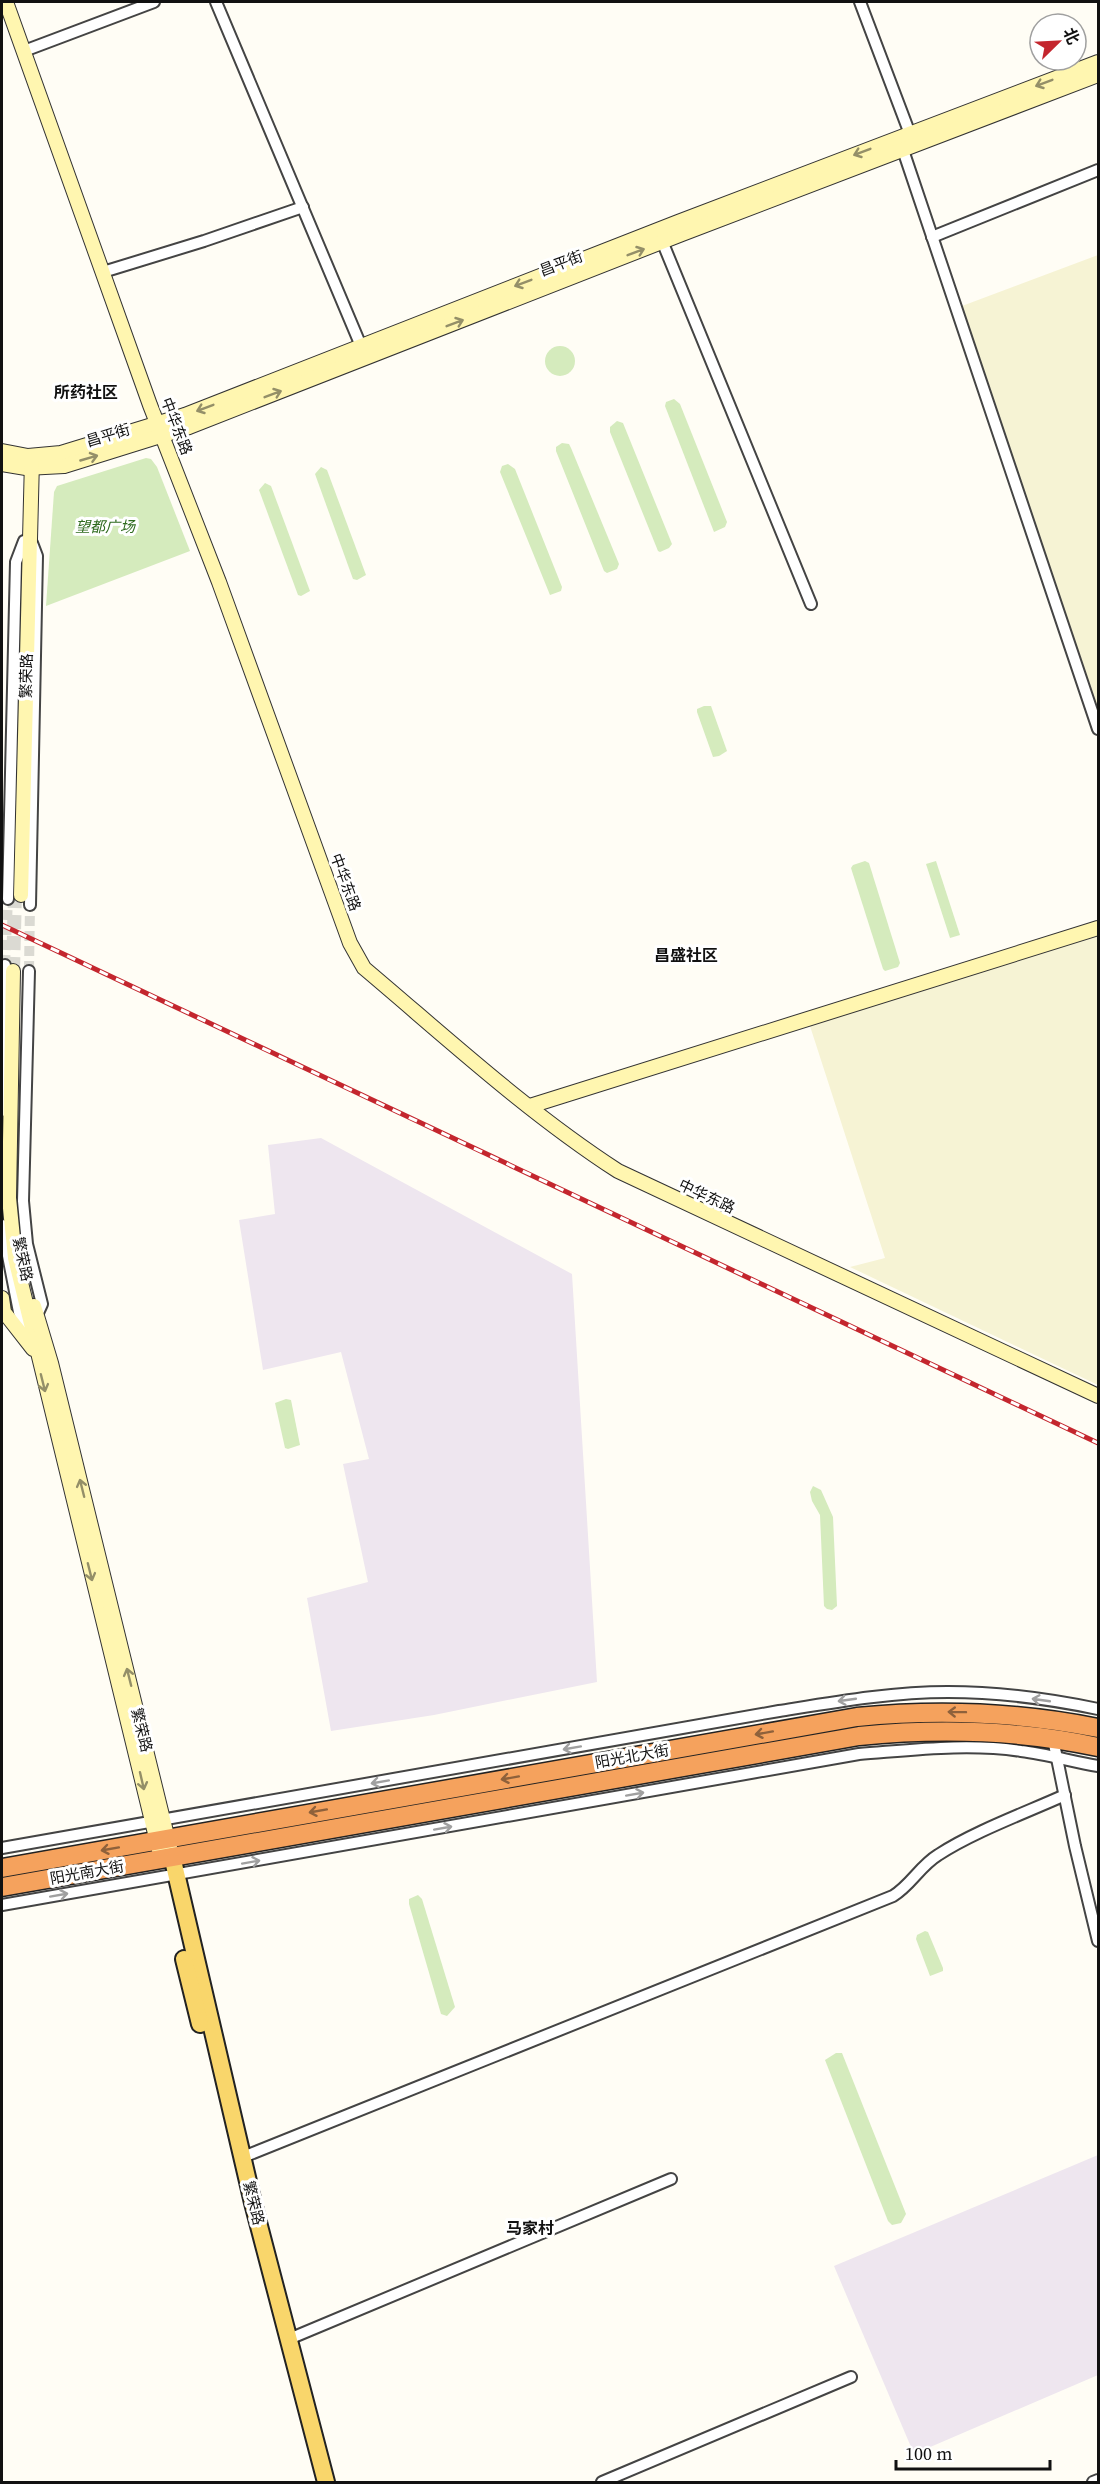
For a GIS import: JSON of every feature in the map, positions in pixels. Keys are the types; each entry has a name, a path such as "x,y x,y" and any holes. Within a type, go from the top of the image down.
{"highway":[{"name":"阳光北大街","path":"162,1839 857,1718 939,1712 977,1712 1044,1719 1098,1728"},
{"name":"阳光北大街","path":"166,1857 859,1736 948,1730 1053,1738 1098,1747"},
{"name":"阳光南大街","path":"2,1868 162,1839"},
{"name":"阳光南大街","path":"2,1887 166,1857"}],"main road":[{"name":"繁荣路","path":"166,1857 326,2482"},
{"name":"繁荣路","path":"171,1876 247,2217 316,2482"}],"street":[{"name":"中华东路","path":"6,2 160,430 219,582 358,960 364,969 530,1106 584,1148 636,1181 1098,1395"},
{"path":"24,51 154,2"},
{"path":"216,2 361,346"},
{"path":"860,2 910,134"},
{"name":"昌平街","path":"29,462 64,466 160,430 185,416 361,346 1098,62"},
{"name":"昌平街","path":"160,430 189,427 662,241 1098,75"},
{"path":"903,150 1098,729"},
{"path":"932,237 1098,170"},
{"path":"103,272 303,207"},
{"path":"662,241 811,604"},
{"path":"2,451 29,462"},
{"path":"2,464 29,462"},
{"name":"繁荣路","path":"19,898 29,462"},
{"path":"530,1106 1098,928"},
{"path":"2,1111 17,970"},
{"name":"繁荣路","path":"17,970 9,1211 15,1258 36,1353 158,1821"},
{"name":"繁荣路","path":"17,970 15,1211 20,1257 37,1315 166,1857"},
{"path":"2,1225 19,1312 36,1353"},
{"path":"2,1298 4,1312 36,1353"},
{"path":"2,1848 779,1711 876,1696 965,1693 1032,1699 1098,1709"},
{"path":"1053,1738 1098,1941"},
{"path":"2,1905 859,1754 965,1748 1021,1751 1098,1766"},
{"path":"243,2157 893,1896 905,1888 923,1867 943,1852 1065,1795"},
{"path":"289,2339 672,2179"},
{"path":"602,2482 852,2377"},
{"path":"1093,2482 1098,2480"}],"shaded area":[{"path":"1098,255 1098,711 962,306"},
{"path":"1098,934 1098,1385 850,1267 885,1258 809,1023"},
{"path":"321,1138 572,1274 597,1682 434,1715 331,1731 307,1598 368,1582 343,1464 369,1459 341,1352 263,1370 239,1220 275,1214 268,1145"},
{"path":"1098,2155 1098,2375 914,2454 834,2266"}],"green space":[{"path":"560,346 566,347 574,355 574,367 566,375 560,376 554,375 546,367 545,361 546,355 554,347"},
{"path":"674,399 680,404 727,522 725,527 714,532 665,406 666,402"},
{"path":"617,421 623,423 672,544 660,552 610,432 610,427"},
{"path":"562,443 569,444 571,448 619,564 617,569 607,573 604,571 556,451 556,447"},
{"name":"望都广场","path":"146,458 151,459 157,467 190,551 46,606 54,492 57,486"},
{"path":"508,464 515,469 562,587 561,591 550,595 500,472 502,466"},
{"path":"321,467 327,470 366,575 357,580 353,579 315,474"},
{"path":"265,483 271,486 310,591 301,596 298,595 259,490"},
{"path":"711,706 727,751 719,756 713,757 697,712 697,709"},
{"path":"865,861 869,863 900,963 898,967 885,971 851,868"},
{"path":"936,861 960,935 950,938 926,864"},
{"path":"286,1399 291,1400 300,1445 288,1449 285,1448 275,1403"},
{"path":"813,1486 821,1490 833,1517 837,1606 832,1610 824,1606 820,1515 812,1501 810,1492"},
{"path":"418,1895 422,1899 455,2007 447,2016 441,2014 409,1904 409,1899"},
{"path":"928,1932 943,1968 943,1971 930,1976 916,1939 917,1935"},
{"path":"836,2053 842,2053 906,2214 901,2223 892,2225 888,2221 825,2060"}],"tunnel":[{"path":"13,971 15,893"},
{"path":"5,965 8,899"},
{"path":"29,971 30,905"}],"railway":[{"path":"2,925 1098,1443"}],"district":[{"name":"所药社区","path":"86,392"},
{"name":"昌盛社区","path":"686,955"},
{"name":"马家村","path":"530,2228"}]}
